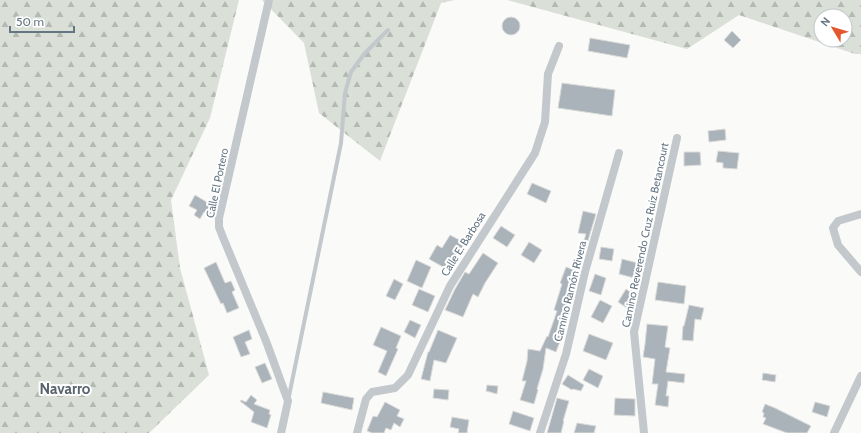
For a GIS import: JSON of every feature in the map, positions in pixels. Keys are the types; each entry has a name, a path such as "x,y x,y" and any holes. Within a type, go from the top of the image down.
{"street":[{"name":"Calle El Portero","path":"269,0 219,218 219,227 229,255 266,341 288,401"},
{"name":"Calle E. Barbosa","path":"357,433 366,399 372,392 395,388 408,375 450,286 534,153 546,122 548,74 559,46"},
{"name":"Camino Reverendo Cruz Ruiz Betancourt","path":"644,433 634,332 677,138"},
{"name":"Camino Ramón Rivera","path":"540,433 566,354 585,272 619,153"},
{"path":"861,214 838,221 833,228 838,245 861,272"},
{"path":"834,433 861,376"},
{"path":"281,433 288,401"}],"lane":[{"path":"288,401 341,143 345,93 351,72 365,53 388,30"}],"green space":[{"path":"0,0 239,0 210,118 171,200 180,268 209,375 149,433 0,433"},
{"path":"262,0 455,0 441,3 380,161 319,113 304,43"},
{"path":"507,0 861,0 861,54 855,54 837,48 853,48 853,8 813,8 813,40 739,15 687,49"}],"building":[{"path":"507,17 515,17 520,22 518,33 515,35 507,35 502,30 502,22"},
{"path":"732,31 741,40 733,48 724,40"},
{"path":"590,38 630,45 627,58 588,51"},
{"path":"562,83 615,90 612,116 558,108"},
{"path":"725,129 726,140 709,142 708,131"},
{"path":"718,151 739,153 737,169 723,168 723,163 716,162"},
{"path":"684,152 700,152 701,165 684,166"},
{"path":"532,183 551,191 546,203 527,194"},
{"path":"195,195 215,207 210,215 204,212 200,219 194,215 197,210 189,206"},
{"path":"583,211 596,214 584,254 580,253 586,234 578,233"},
{"path":"501,226 515,235 507,247 493,238"},
{"path":"450,235 465,243 450,271 429,259 437,245 442,248"},
{"path":"529,242 542,250 534,263 521,255"},
{"path":"601,247 614,249 612,261 599,259"},
{"path":"483,253 498,263 478,297 473,294 463,317 445,310 465,272 469,274"},
{"path":"622,259 638,263 634,278 619,274"},
{"path":"416,260 431,267 422,288 407,281"},
{"path":"216,262 225,283 231,281 235,290 232,292 239,308 227,313 223,303 221,304 204,268"},
{"path":"566,267 579,272 564,322 567,323 556,352 546,348 543,369 534,404 520,400 526,381 522,381 527,361 528,349 540,351 547,336 548,337 557,311 554,310 562,284 560,283"},
{"path":"595,274 606,278 601,295 589,291"},
{"path":"394,279 403,284 395,300 386,296"},
{"path":"658,282 686,286 684,304 655,300"},
{"path":"419,289 435,296 428,312 412,305"},
{"path":"626,289 634,295 627,308 618,302"},
{"path":"600,300 612,306 603,323 591,317"},
{"path":"689,305 704,308 701,320 695,319 693,341 682,340 683,326"},
{"path":"410,320 421,325 415,338 404,332"},
{"path":"647,324 668,326 665,347 670,348 666,372 685,374 684,383 668,381 666,396 669,396 668,407 655,405 658,384 652,384 655,359 643,357"},
{"path":"381,327 401,336 396,348 398,349 386,376 378,372 387,351 373,345"},
{"path":"249,330 252,339 245,342 250,354 241,357 233,337"},
{"path":"438,330 457,338 446,363 434,360 430,381 421,379 428,352"},
{"path":"589,334 613,343 606,360 583,351"},
{"path":"265,363 272,379 262,383 255,367"},
{"path":"589,369 603,376 598,388 583,380"},
{"path":"763,373 776,375 775,382 762,380"},
{"path":"568,375 584,385 581,391 572,390 562,384"},
{"path":"487,385 498,386 497,394 486,391"},
{"path":"434,389 449,390 448,400 433,398"},
{"path":"323,392 354,398 352,410 321,403"},
{"path":"251,395 257,400 254,404 270,410 269,414 271,415 267,428 251,422 254,412 240,401 246,402"},
{"path":"557,398 569,401 561,433 547,433"},
{"path":"615,398 635,399 635,416 614,415"},
{"path":"385,402 400,410 397,416 404,419 400,427 394,423 391,430 386,428 384,433 372,433 367,431 373,416 377,417"},
{"path":"815,402 830,406 827,417 812,412"},
{"path":"765,404 811,426 807,433 787,433 763,424 766,418 763,417 764,413 762,412"},
{"path":"513,411 534,418 530,431 509,424"},
{"path":"452,417 469,420 467,433 458,433 459,429 450,427"},
{"path":"577,423 596,426 594,433 574,433"}],"district":[{"name":"Navarro","path":"65,389"}]}
